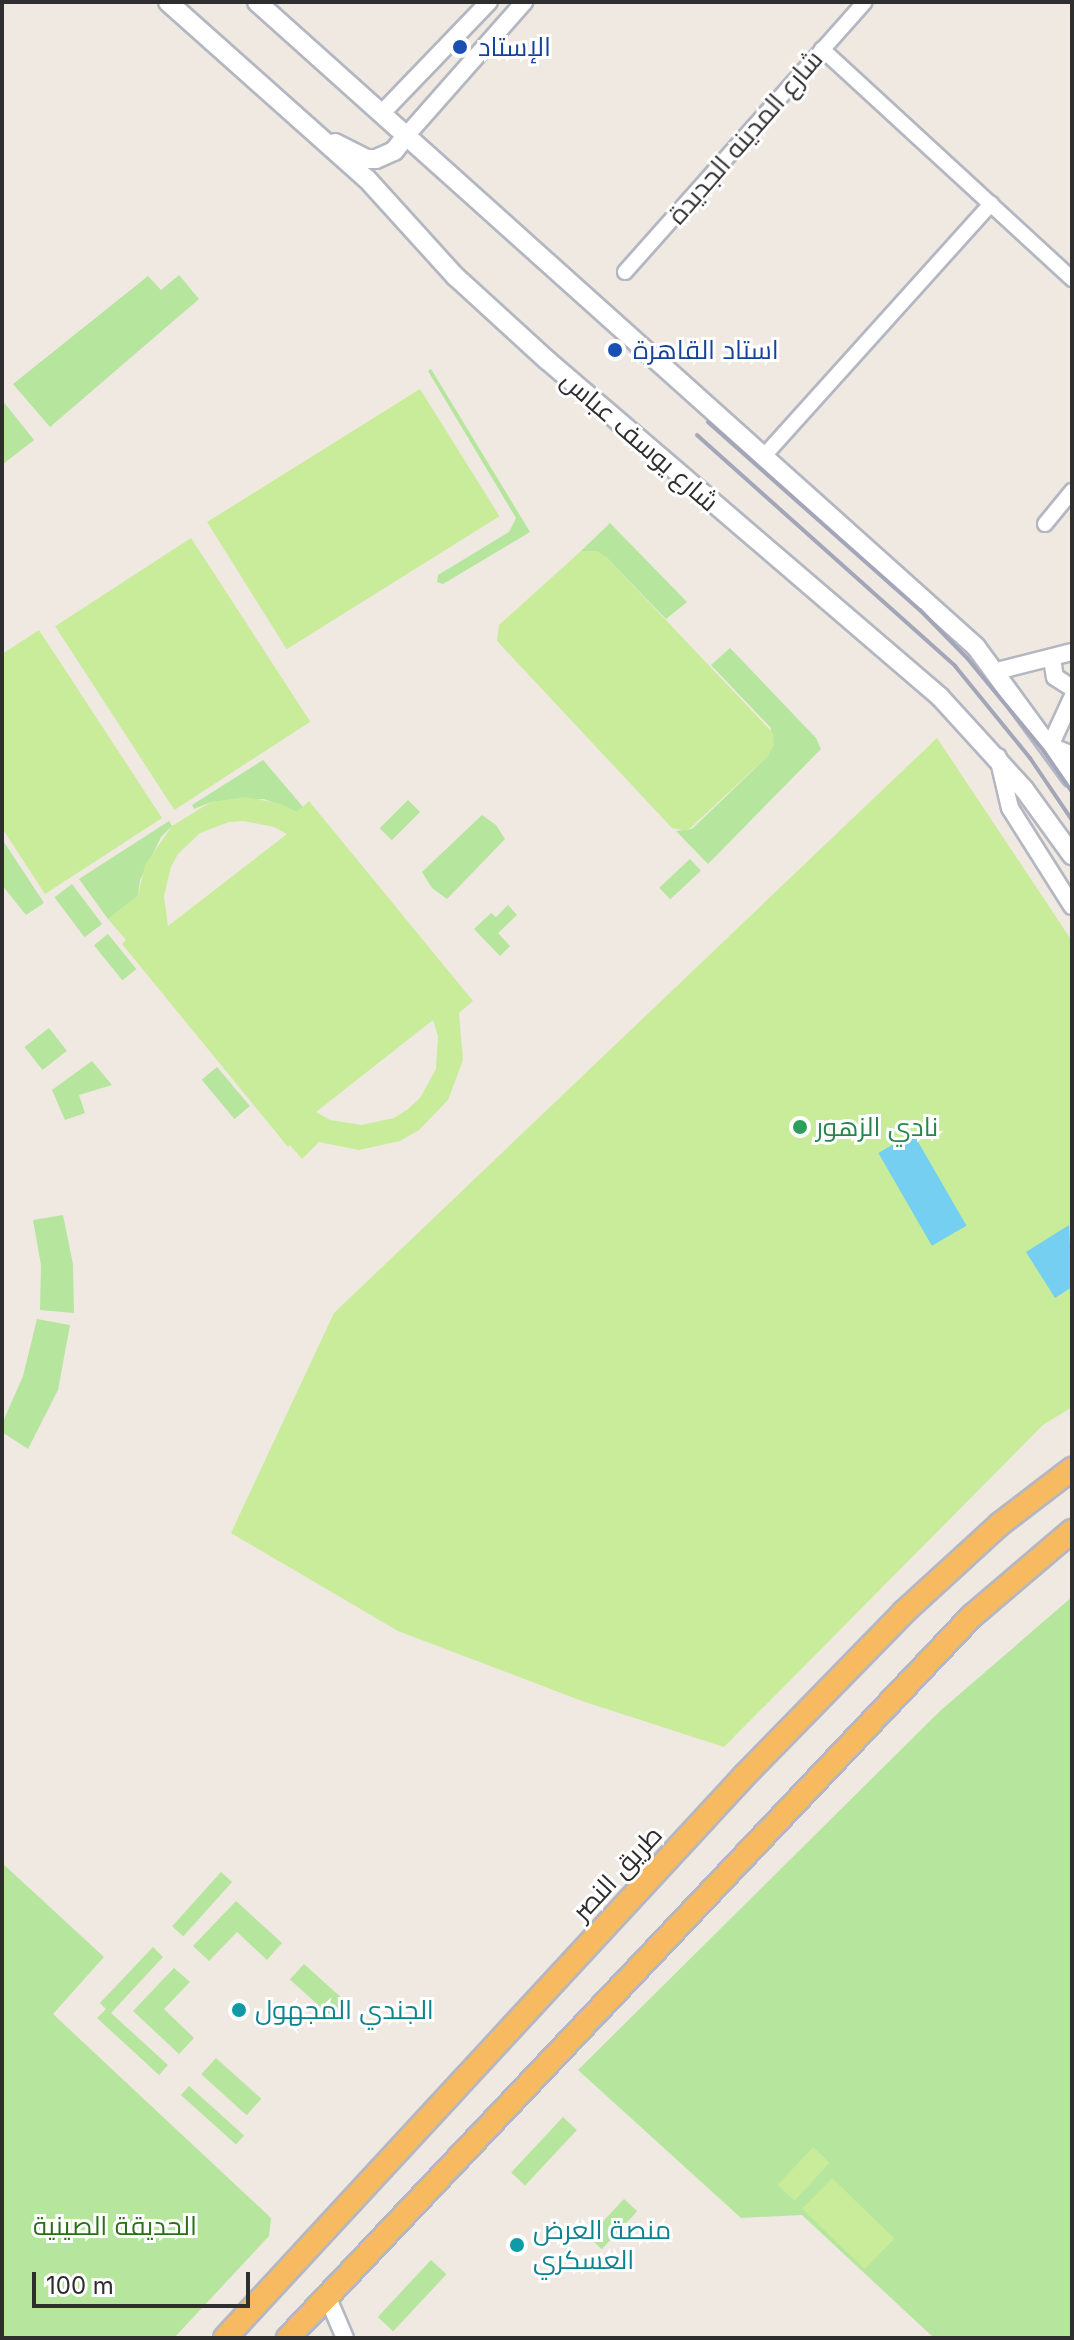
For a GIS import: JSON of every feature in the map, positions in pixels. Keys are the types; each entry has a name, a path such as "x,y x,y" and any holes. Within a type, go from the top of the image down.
{"highway":[{"name":"طريق النصر","path":"225,2338 745,1775 904,1612 988,1533 1072,1469"},
{"path":"288,2338 963,1625 1072,1531"}],"main road":[{"name":"شارع يوسف عباس","path":"168,2 367,179 456,277 524,340 940,697 998,757 1072,855"},
{"path":"257,2 976,647 997,671 1072,778"},
{"path":"328,145 343,144 366,159 376,159 394,151 406,136"}],"street":[{"path":"382,113 489,2"},
{"path":"406,136 524,2"},
{"name":"شارع المدينه الجديدة","path":"625,272 865,2"},
{"path":"822,49 1072,279"},
{"path":"428,66 436,80 452,86"},
{"path":"763,457 991,204"},
{"path":"1045,524 1072,491"},
{"path":"997,671 1072,652"},
{"path":"1052,659 1055,677 1072,688"},
{"path":"1072,698 1050,746 1072,755"},
{"path":"998,757 1010,808 1072,906"},
{"path":"327,2296 345,2338"}],"green space":[{"path":"179,275 199,299 50,427 13,384 148,276 161,290"},
{"path":"431,369 530,532 443,584 437,582 438,575 509,532 516,518 428,371"},
{"path":"420,389 499,516 287,649 207,522"},
{"path":"2,400 34,440 2,465"},
{"path":"610,523 687,602 666,619 606,557 581,551"},
{"path":"191,538 310,722 174,810 55,626"},
{"path":"581,551 597,551 606,557 773,733 774,745 768,756 687,831 672,828 497,641 499,625"},
{"path":"39,630 162,818 45,894 2,828 2,654"},
{"path":"730,648 816,738 821,749 708,864 676,831 692,829 768,756 771,728 711,665"},
{"name":"نادي الزهور","path":"937,738 1072,941 1072,1407 1043,1425 724,1747 582,1701 398,1631 231,1533 334,1313"},
{"path":"263,760 303,807 297,812 264,799 211,802 194,809 192,805"},
{"path":"246,797 281,804 297,812 309,801 473,1001 459,1013 463,1060 448,1100 419,1130 400,1141 359,1150 319,1142 302,1159 290,1145 288,1147 122,944 126,940 108,919 138,896 145,865 172,826 211,802","holes":["244,821 274,827 287,834 168,926 164,896 171,867 178,854 200,833 229,822","433,1020 438,1036 436,1069 420,1098 408,1109 394,1118 362,1125 330,1120 316,1112"]},
{"path":"408,800 420,812 392,840 380,828"},
{"path":"482,815 496,825 505,839 447,899 432,888 422,872"},
{"path":"169,821 172,826 161,837 140,880 138,896 108,919 79,879"},
{"path":"2,839 44,903 26,915 2,885"},
{"path":"690,859 701,871 670,899 659,888"},
{"path":"72,884 102,924 85,937 54,897"},
{"path":"508,905 517,915 498,933 510,946 500,956 474,929 491,913 496,917"},
{"path":"108,934 136,969 122,980 94,945"},
{"path":"49,1028 67,1051 42,1070 25,1047"},
{"path":"92,1061 112,1085 79,1095 85,1113 65,1120 52,1090"},
{"path":"217,1067 250,1106 234,1119 202,1080"},
{"path":"63,1215 73,1264 74,1313 40,1310 41,1265 33,1220"},
{"path":"37,1319 70,1325 58,1390 28,1449 2,1432 2,1424 23,1376"},
{"path":"1072,1597 1072,2338 934,2338 802,2215 741,2218 578,2070 940,1711"},
{"name":"الحديقة الصينية","path":"2,1863 104,1957 53,2014 271,2218 269,2236 174,2338 2,2338"},
{"path":"221,1872 232,1882 183,1936 172,1926"},
{"path":"236,1901 282,1943 267,1960 237,1932 209,1961 193,1946"},
{"path":"153,1947 163,1957 111,2013 168,2065 159,2075 97,2018 106,2009 100,2003"},
{"path":"304,1964 349,2004 335,2020 290,1980"},
{"path":"174,1968 190,1982 164,2009 194,2038 179,2054 133,2011"},
{"path":"216,2058 261,2099 247,2115 201,2074"},
{"path":"189,2086 244,2136 236,2144 181,2095"},
{"path":"563,2117 577,2130 525,2186 511,2173"},
{"path":"813,2147 830,2163 794,2201 778,2185"},
{"path":"832,2178 895,2238 865,2269 802,2209"},
{"path":"624,2199 637,2211 602,2249 589,2237"},
{"path":"431,2260 446,2274 393,2331 378,2317"}],"water":[{"path":"913,1133 966,1226 932,1246 878,1153"},
{"path":"1069,1225 1072,1287 1055,1298 1026,1252"}],"railway":[{"path":"708,422 920,610 967,658 1043,750 1072,792"},
{"path":"697,435 955,666 1030,758 1072,820"}],"place":[{"name":"الإستاد","path":"460,47"},
{"name":"استاد القاهرة","path":"615,350"},
{"name":"نادي الزهور","path":"800,1127"},
{"name":"الجندي المجهول","path":"239,2010"},
{"name":"منصة العرض العسكري","path":"517,2245"}]}
